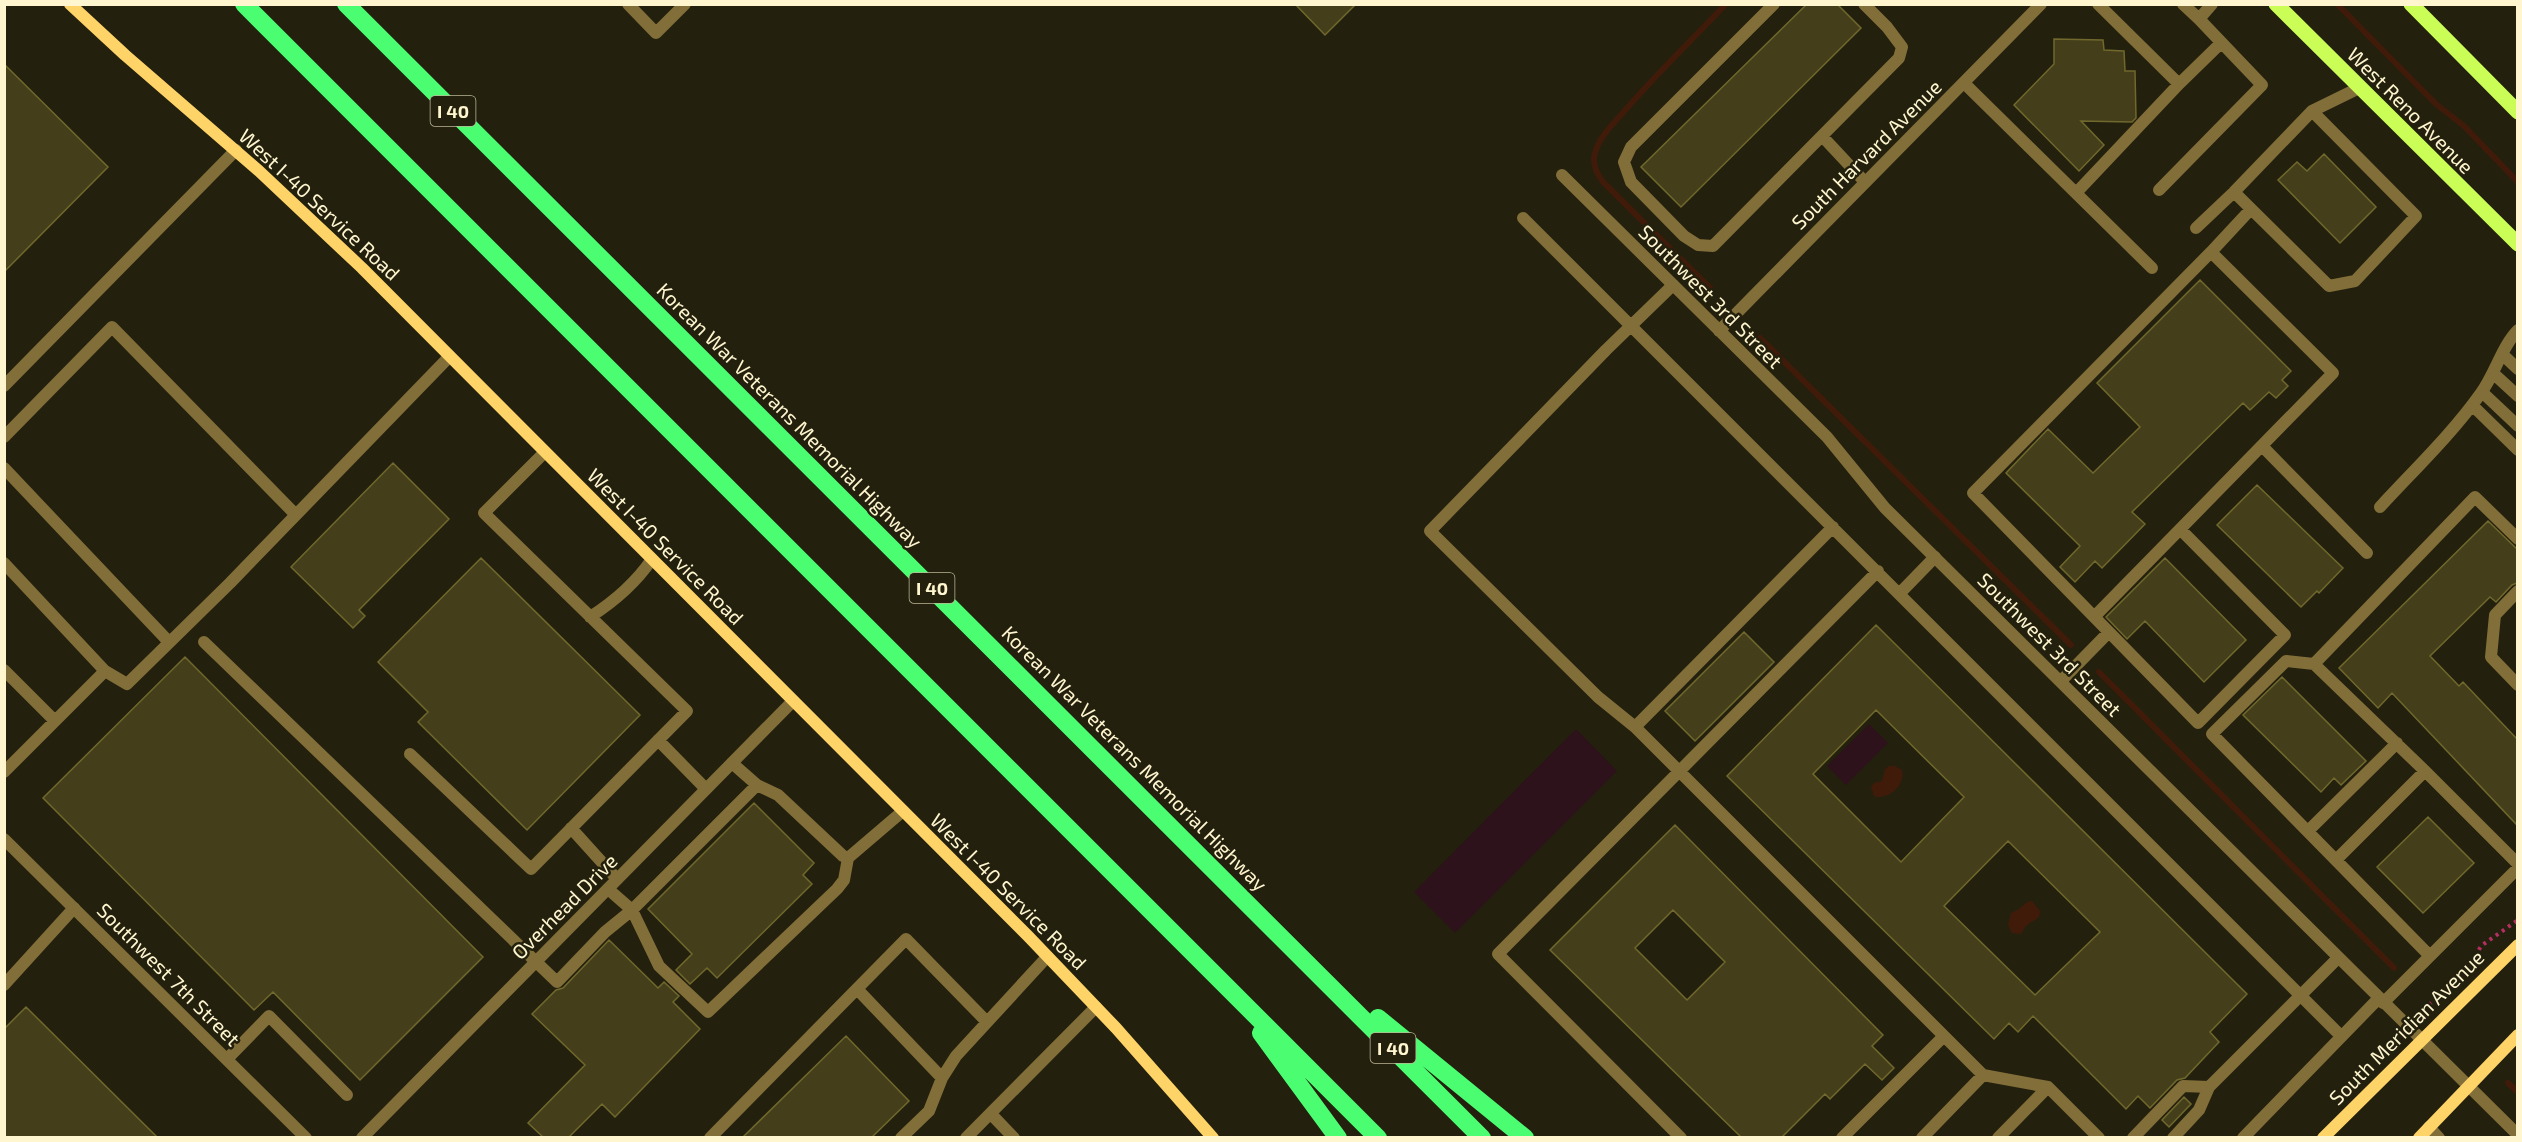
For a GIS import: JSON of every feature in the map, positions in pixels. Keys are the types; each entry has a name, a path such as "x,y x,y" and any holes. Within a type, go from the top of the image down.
{"highway":[{"path":"244,4 1378,1137"},
{"name":"Korean War Veterans Memorial Highway","path":"346,4 1482,1137"},
{"path":"1304,958 1525,1137"},
{"path":"1225,983 1338,1137"}],"main road":[{"name":"West Reno Avenue","path":"2276,4 2517,244"},
{"path":"2411,4 2517,112"}],"street":[{"name":"West I-40 Service Road","path":"70,4 125,55 236,150 362,268 1096,1007 1213,1137"},
{"path":"628,4 656,33 685,4"},
{"path":"1774,4 1631,147 1624,162 1625,171 1631,182 1684,236 1698,245 1713,246 1899,58 1902,47 1887,27 1864,4"},
{"name":"South Harvard Avenue","path":"1719,331 2041,4"},
{"path":"2159,190 2262,85 2183,4"},
{"path":"2199,19 2212,4"},
{"path":"2100,5 2179,84"},
{"path":"2076,193 2221,43"},
{"path":"1964,82 2152,268"},
{"path":"2196,228 2312,111 2359,88"},
{"path":"2234,192 2329,286 2355,280 2416,216 2312,111"},
{"path":"1822,136 1865,182"},
{"path":"4,386 236,150"},
{"name":"Southwest 3rd Street","path":"1562,175 1827,437 1885,508 2517,1135"},
{"path":"2180,529 2285,635 2198,723 1972,493 2252,209"},
{"path":"1523,218 2342,1036"},
{"path":"2095,616 2333,373 2211,252"},
{"path":"1673,285 1430,531 1598,697 1635,727 1983,1075 2048,1087 2099,1137"},
{"path":"4,437 112,327 296,515"},
{"path":"2380,507 2472,405 2494,374 2510,338 2517,330"},
{"path":"2502,354 2517,369"},
{"path":"4,563 105,671 127,684 296,515 449,357"},
{"path":"2494,374 2517,396"},
{"path":"2482,392 2517,426"},
{"path":"2472,405 2517,450"},
{"path":"2262,446 2367,553"},
{"path":"410,754 531,869 687,711 484,513 545,452"},
{"path":"4,468 169,642"},
{"path":"2314,664 2475,497 2517,539"},
{"path":"1635,727 1833,527"},
{"path":"1900,593 1935,557"},
{"path":"590,617 617,599 640,577 651,559"},
{"path":"1681,1137 1498,954 1878,571"},
{"path":"2517,591 2494,615 2490,657 2517,685"},
{"path":"2061,681 2109,632"},
{"path":"204,642 557,982 605,932 633,910 757,785"},
{"path":"2243,1137 2342,1036 2430,956 2517,866 2397,743 2314,664 2286,661 2212,734 2430,956"},
{"path":"4,670 55,721"},
{"path":"4,772 105,671"},
{"name":"Overhead Drive","path":"362,1137 793,701"},
{"path":"658,740 706,789"},
{"path":"2308,831 2397,743"},
{"path":"732,763 757,785 778,795 843,856 848,858"},
{"path":"2336,860 2425,771"},
{"path":"571,828 633,910 659,966 708,1012 837,889 844,880 848,858 903,811"},
{"name":"Southwest 7th Street","path":"4,839 306,1137"},
{"path":"4,985 74,908"},
{"path":"710,1137 906,939 987,1022"},
{"name":"South Meridian Avenue","path":"2323,1137 2517,945"},
{"path":"902,1137 929,1111 942,1078 956,1056 1047,957"},
{"path":"2173,1137 2199,1110 2209,1088 2338,958"},
{"path":"857,989 942,1078"},
{"path":"966,1137 1096,1007"},
{"path":"227,1059 269,1016 347,1095"},
{"path":"1842,1137 1944,1036"},
{"path":"2419,1137 2516,1040"},
{"path":"1922,1137 1983,1075"},
{"path":"2133,1137 2183,1086 2209,1088"},
{"path":"1998,1137 2048,1087"},
{"path":"991,1114 1014,1137"},
{"path":"2429,1127 2439,1137"}],"path":[{"path":"2418,1015 2469,968 2481,946 2517,920"}],"shaded area":[{"path":"1869,724 1888,743 1846,785 1827,766"},
{"path":"1576,729 1617,771 1455,933 1414,892"},
{"path":"1889,766 1902,770 1903,776 1899,786 1885,796 1874,796 1871,787 1874,783 1882,781 1885,769"},
{"path":"2032,901 2040,911 2039,917 2028,924 2021,934 2012,933 2008,925 2011,913"}],"building":[{"path":"1295,4 1356,4 1325,35"},
{"path":"1807,4 1837,4 1861,28 1681,207 1641,167"},
{"path":"2054,39 2103,40 2104,50 2124,51 2125,71 2135,71 2136,118 2132,122 2081,121 2104,145 2079,171 2014,105 2054,64"},
{"path":"4,64 108,167 4,272"},
{"path":"2324,154 2376,207 2340,243 2278,180 2297,162 2307,171"},
{"path":"2200,280 2291,371 2282,380 2288,386 2276,398 2269,392 2250,410 2243,403 2132,512 2145,524 2102,568 2095,561 2075,582 2060,567 2080,546 2006,473 2048,429 2093,473 2140,427 2097,383"},
{"path":"393,463 449,519 359,610 365,616 353,628 291,567"},
{"path":"2257,485 2343,568 2319,593 2317,591 2301,607 2217,525"},
{"path":"2488,521 2517,549 2517,583 2512,585 2496,602 2490,597 2430,656 2459,686 2463,682 2517,739 2517,825 2392,693 2378,708 2339,668"},
{"path":"481,558 640,715 527,830 418,722 428,712 378,662"},
{"path":"2165,558 2246,640 2204,682 2145,621 2127,639 2106,617"},
{"path":"1876,625 2247,994 2210,1032 2219,1042 2185,1078 2177,1080 2150,1108 2138,1096 2126,1109 2033,1016 2018,1032 2009,1023 1994,1039 1727,776","holes":["1876,710 1964,797 1901,862 1813,774","2008,841 2100,932 2035,995 1944,906"]},
{"path":"1744,632 1774,662 1695,741 1665,711"},
{"path":"185,657 483,957 360,1080 273,992 254,1010 43,798"},
{"path":"2282,677 2366,761 2341,785 2334,778 2321,792 2243,715"},
{"path":"754,803 814,863 803,875 812,884 717,978 707,968 690,984 676,970 692,954 648,909"},
{"path":"2428,817 2474,863 2423,913 2377,867"},
{"path":"1675,825 1883,1035 1872,1046 1894,1068 1882,1080 1865,1064 1830,1099 1825,1094 1782,1137 1741,1137 1550,950","holes":["1673,910 1725,962 1687,1000 1635,948"]},
{"path":"609,940 658,988 664,982 679,996 673,1002 700,1029 615,1117 602,1104 569,1137 543,1137 528,1123 585,1065 532,1014 556,990 563,988"},
{"path":"26,1007 157,1137 4,1137 4,1029"},
{"path":"846,1036 909,1101 872,1137 743,1137"},
{"path":"2184,1097 2191,1104 2169,1127 2162,1120"}],"waterway":[{"path":"1710,288 1603,182 1595,168 1594,157 1599,142 1609,128 1646,86 1726,4"},
{"path":"2337,4 2436,104 2464,126 2518,182"},
{"path":"1760,338 2071,645"},
{"path":"2099,672 2394,968"},
{"path":"2508,1083 2518,1092"}]}
